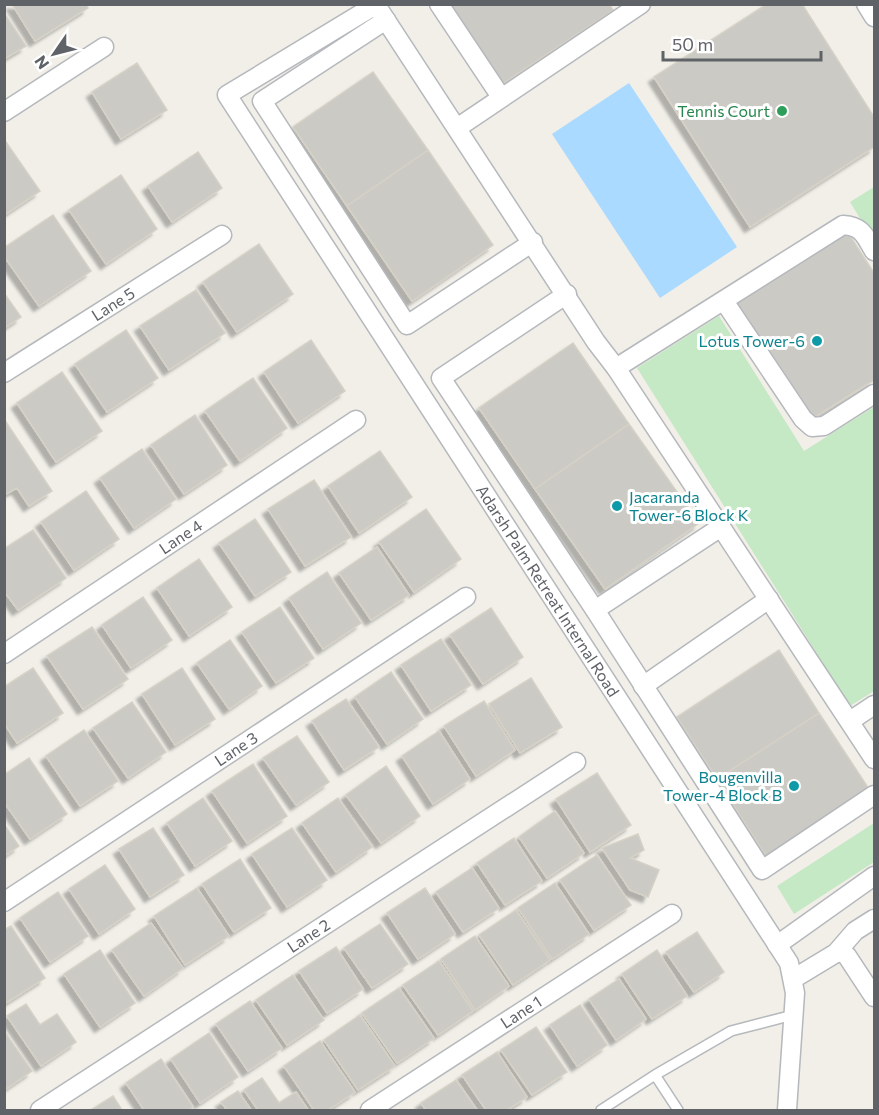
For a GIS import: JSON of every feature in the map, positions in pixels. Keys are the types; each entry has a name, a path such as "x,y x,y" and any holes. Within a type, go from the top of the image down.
{"street":[{"path":"439,4 501,98"},
{"path":"457,128 641,4"},
{"path":"866,4 874,17"},
{"path":"533,242 407,325 262,101 380,10 457,128 533,242 567,294 596,342 616,368 874,759"},
{"name":"Adarsh Palm Retreat Internal Road","path":"380,10 226,95 789,963 794,980 788,1110"},
{"path":"4,112 104,47"},
{"path":"616,368 843,225 855,226 864,234 874,251"},
{"name":"Lane 5","path":"4,373 222,235"},
{"path":"567,294 441,378 595,610 762,870 874,795"},
{"path":"724,301 803,419 812,427 824,426 874,394"},
{"name":"Lane 4","path":"4,654 356,420"},
{"path":"595,610 721,527"},
{"name":"Lane 3","path":"4,902 465,597"},
{"path":"644,686 769,599"},
{"path":"850,721 874,705"},
{"name":"Lane 2","path":"40,1110 576,762"},
{"path":"777,945 874,876"},
{"name":"Lane 1","path":"370,1110 672,914"},
{"path":"794,980 837,953 855,931 874,919"},
{"path":"837,953 842,952 847,956 874,996"}],"lane":[{"path":"601,1110 655,1075 731,1031 793,1015"},
{"path":"655,1075 678,1110"}],"green space":[{"path":"874,187 874,241 850,202"},
{"path":"719,316 804,451 874,407 874,691 850,706 637,368"},
{"path":"874,823 874,862 794,914 777,886"}],"water":[{"path":"629,83 737,247 660,298 552,134"}],"building":[{"path":"12,4 86,4 88,8 35,41"},
{"path":"448,4 609,4 613,10 502,84"},
{"path":"767,4 802,4 874,117 874,147 750,227 654,77"},
{"path":"4,13 26,46 4,59"},
{"path":"137,63 167,110 121,139 92,92"},
{"path":"373,72 428,150 347,206 293,127"},
{"path":"6,142 40,191 4,215 4,143"},
{"path":"428,150 493,245 412,301 347,206"},
{"path":"198,152 222,188 172,222 148,186"},
{"path":"121,175 157,229 106,264 69,210"},
{"path":"53,215 91,271 39,306 4,256 4,248"},
{"name":"Lotus Tower-6","path":"847,231 874,273 874,380 810,420 735,302"},
{"path":"259,244 293,294 237,332 203,282"},
{"path":"196,290 225,333 169,370 140,326"},
{"path":"4,293 21,317 4,328"},
{"path":"126,330 158,378 107,412 75,364"},
{"path":"311,340 345,391 298,423 264,372"},
{"path":"573,343 629,424 535,489 479,408"},
{"path":"62,372 102,431 56,462 17,403"},
{"path":"253,378 287,428 240,461 205,411"},
{"path":"195,415 227,465 184,494 151,445"},
{"path":"4,419 52,491 29,506 17,488 4,495"},
{"name":"Jacaranda Tower-6 Block K","path":"629,424 699,523 605,589 535,489"},
{"path":"142,449 176,499 134,528 100,478"},
{"path":"380,451 412,497 359,533 328,486"},
{"path":"314,480 351,537 305,566 268,509"},
{"path":"86,491 119,539 74,570 41,522"},
{"path":"426,509 461,559 414,592 379,542"},
{"path":"255,519 291,572 255,596 219,543"},
{"path":"33,530 66,578 18,610 4,591 4,549"},
{"path":"377,547 409,595 371,620 339,573"},
{"path":"199,559 232,607 189,636 157,588"},
{"path":"327,572 361,623 323,649 289,598"},
{"path":"143,597 172,640 131,668 102,625"},
{"path":"280,607 314,658 276,683 242,632"},
{"path":"491,608 523,657 483,684 450,635"},
{"path":"92,627 128,679 83,709 47,656"},
{"path":"441,639 471,685 431,711 401,665"},
{"path":"230,640 262,686 229,709 197,663"},
{"path":"779,650 819,713 717,779 677,717"},
{"path":"33,668 63,713 17,743 4,723 4,687"},
{"path":"182,668 215,719 175,745 142,694"},
{"path":"391,672 423,719 387,744 355,697"},
{"path":"531,678 562,727 520,753 489,704"},
{"path":"346,699 379,747 344,770 312,721"},
{"path":"484,701 515,750 476,776 444,726"},
{"path":"132,702 166,752 128,778 93,728"},
{"name":"Bougenvilla Tower-4 Block B","path":"819,713 871,792 767,858 717,779"},
{"path":"84,730 118,781 80,806 46,756"},
{"path":"439,731 470,779 433,804 402,756"},
{"path":"297,736 329,782 296,805 263,758"},
{"path":"29,758 67,814 30,839 4,802 4,775"},
{"path":"253,764 287,816 247,843 212,791"},
{"path":"386,766 420,816 381,843 346,795"},
{"path":"597,773 631,825 590,852 556,799"},
{"path":"203,798 232,841 195,866 167,823"},
{"path":"338,798 372,847 336,872 302,823"},
{"path":"555,811 584,853 547,878 519,837"},
{"path":"4,824 19,846 4,856"},
{"path":"153,828 184,875 150,897 119,849"},
{"path":"292,828 327,880 287,907 252,854"},
{"path":"638,834 644,850 630,858 659,870 648,897 630,890 602,848"},
{"path":"514,838 542,881 505,905 477,863"},
{"path":"597,855 631,905 594,930 560,880"},
{"path":"240,859 271,908 234,932 202,884"},
{"path":"105,865 135,909 99,934 69,889"},
{"path":"472,868 499,908 463,932 436,892"},
{"path":"555,883 589,934 552,959 518,908"},
{"path":"197,888 229,936 185,965 154,916"},
{"path":"425,888 455,934 418,959 387,913"},
{"path":"58,892 88,936 50,962 20,918"},
{"path":"516,910 550,960 513,985 479,935"},
{"path":"151,923 183,968 144,996 112,950"},
{"path":"380,924 408,964 372,988 344,948"},
{"path":"11,926 45,978 6,1003 4,1000 4,930"},
{"path":"697,932 724,972 694,992 666,952"},
{"path":"475,936 509,986 475,1010 441,959"},
{"path":"336,947 363,989 327,1013 299,971"},
{"path":"100,950 135,1003 100,1027 64,974"},
{"path":"657,950 687,996 652,1019 622,974"},
{"path":"439,961 473,1011 438,1035 403,985"},
{"path":"293,975 324,1020 287,1045 256,1000"},
{"path":"619,979 646,1019 616,1040 589,999"},
{"path":"399,988 434,1038 397,1063 362,1013"},
{"path":"250,1001 282,1048 248,1071 216,1024"},
{"path":"26,1004 40,1025 57,1014 76,1042 41,1066 7,1016"},
{"path":"580,1005 607,1045 577,1066 550,1025"},
{"path":"360,1015 395,1066 358,1090 324,1040"},
{"path":"536,1027 567,1072 532,1095 501,1050"},
{"path":"4,1031 32,1071 4,1090"},
{"path":"209,1033 238,1077 200,1103 171,1059"},
{"path":"320,1041 355,1092 328,1110 314,1110 284,1066"},
{"path":"497,1052 527,1097 507,1110 486,1110 462,1075"},
{"path":"161,1059 193,1107 188,1110 144,1110 126,1083"},
{"path":"262,1078 279,1103 296,1092 308,1110 258,1110 244,1090"},
{"path":"456,1080 477,1110 426,1110 421,1103"},
{"path":"238,1091 251,1110 227,1110 221,1102"},
{"path":"113,1096 122,1110 91,1110"}],"place":[{"name":"Tennis Court","path":"782,111"},
{"name":"Lotus Tower-6","path":"817,341"},
{"name":"Jacaranda Tower-6 Block K","path":"617,506"},
{"name":"Bougenvilla Tower-4 Block B","path":"794,786"}]}
